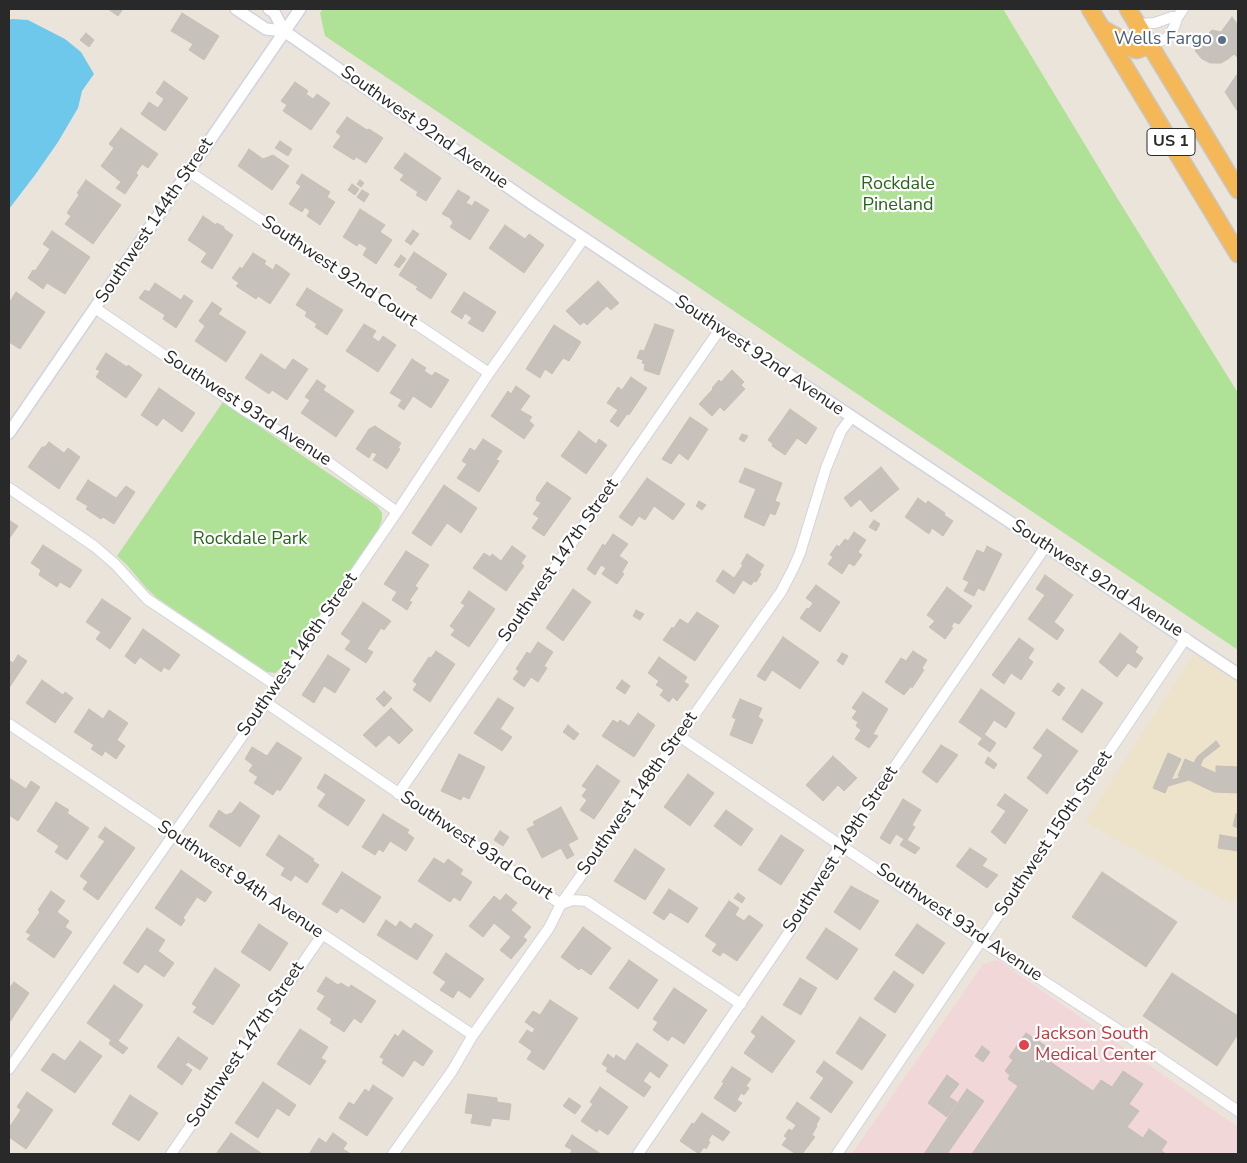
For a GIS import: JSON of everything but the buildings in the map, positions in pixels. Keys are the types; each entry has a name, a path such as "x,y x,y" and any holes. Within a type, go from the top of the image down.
{"highway":[{"name":"US 1","path":"1090,9 1238,254"},
{"name":"US 1","path":"1128,9 1238,190"},
{"path":"1103,29 1123,40 1133,49 1137,50 1150,45"}],"street":[{"name":"Southwest 92nd Avenue","path":"236,9 266,29 284,31"},
{"name":"Southwest 92nd Avenue","path":"269,9 274,12 284,31 531,203 851,418 1238,674"},
{"name":"Southwest 144th Street","path":"9,432 300,9"},
{"path":"1150,45 1170,35 1183,9"},
{"path":"1137,24 1155,23 1172,17 1177,18"},
{"name":"Southwest 92nd Court","path":"188,171 489,373"},
{"name":"Southwest 146th Street","path":"9,1069 277,686 397,512 489,373 584,238"},
{"name":"Southwest 93rd Avenue","path":"95,308 247,412 323,458 397,512"},
{"name":"Southwest 147th Street","path":"398,794 720,329"},
{"name":"Southwest 148th Street","path":"393,1154 549,928 561,904 768,612 787,581 800,552 826,468 841,432 851,418"},
{"path":"9,488 94,546 115,564 147,599 277,686"},
{"name":"Southwest 149th Street","path":"638,1154 796,922 841,844 1046,546"},
{"name":"Southwest 150th Street","path":"837,1154 1186,638"},
{"name":"Southwest 93rd Court","path":"265,702 561,904 573,900 586,901 741,1004"},
{"name":"Southwest 94th Avenue","path":"9,724 473,1036"},
{"name":"Southwest 93rd Avenue","path":"679,736 1238,1111"},
{"name":"Southwest 147th Street","path":"171,1154 322,935"}],"shaded area":[{"path":"1195,652 1238,680 1238,894 1232,904 1085,822"},
{"name":"Jackson South Medical Center","path":"998,960 1238,1127 1238,1154 852,1154 983,964"}],"green space":[{"name":"Rockdale Pineland","path":"323,9 1003,9 1238,393 1238,650 325,36 320,13"},
{"name":"Rockdale Park","path":"223,402 377,506 382,513 382,520 377,532 285,665 275,673 267,672 157,598 117,556"}],"water":[{"path":"9,20 28,20 65,39 81,52 94,74 82,91 78,108 58,142 9,209"}],"place":[{"name":"Wells Fargo","path":"1222,40"},
{"name":"Jackson South Medical Center","path":"1024,1045"}]}
